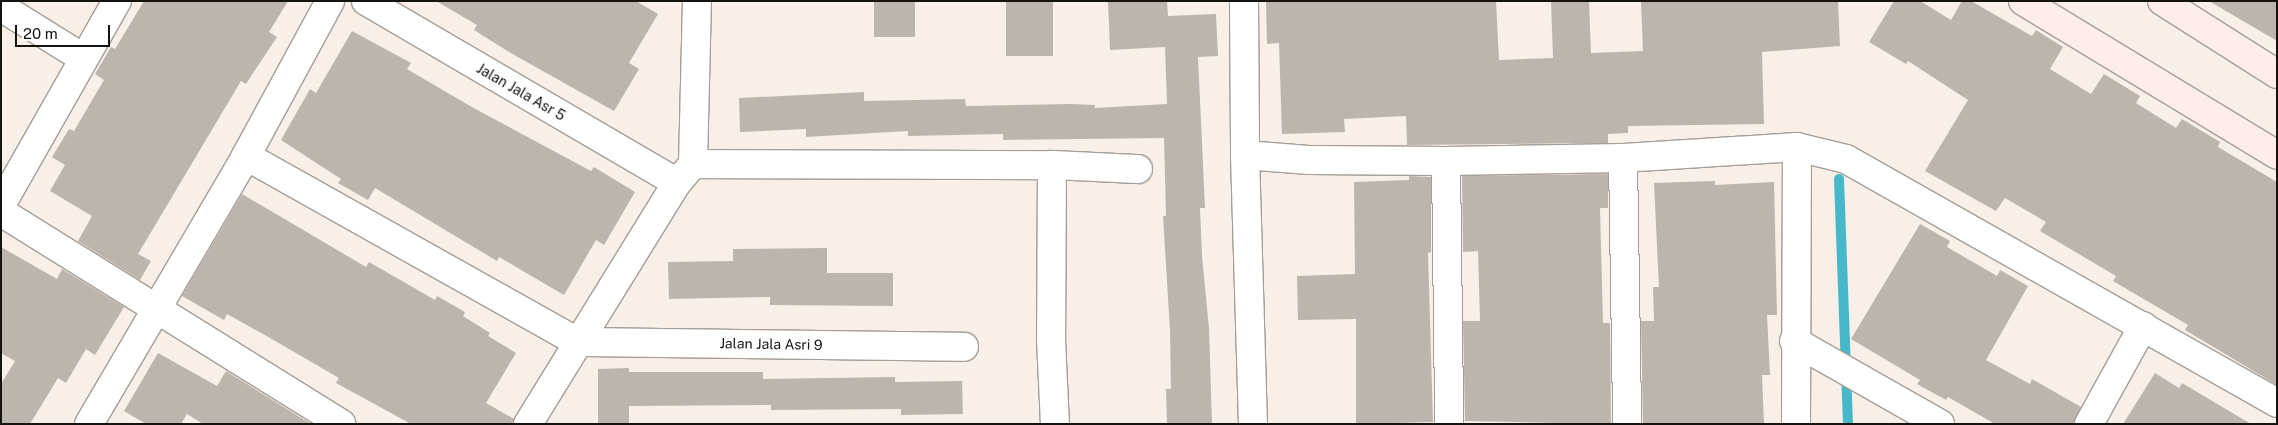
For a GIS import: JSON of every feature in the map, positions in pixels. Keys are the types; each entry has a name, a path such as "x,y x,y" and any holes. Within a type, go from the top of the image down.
{"street":[{"path":"1,205 117,1"},
{"path":"89,424 246,156 330,1"},
{"name":"Jalan Jala Asr 5","path":"366,1 685,173"},
{"path":"528,424 685,173 697,1"},
{"path":"1244,1 1245,155 1253,424"},
{"path":"2023,1 2277,154"},
{"path":"2162,1 2277,74"},
{"path":"1,7 83,58"},
{"path":"1245,155 1309,160 1446,161 1624,158 1796,147 1846,159 2277,403"},
{"path":"1796,147 1794,341 1796,424"},
{"path":"246,156 578,342"},
{"path":"1624,158 1627,424"},
{"path":"1446,161 1450,424"},
{"path":"685,173 1052,165 1138,169"},
{"path":"1052,165 1055,424"},
{"path":"1,212 157,307 327,420"},
{"path":"2089,424 2143,326"},
{"path":"1794,341 1940,424"},
{"name":"Jalan Jala Asri 9","path":"578,342 964,347"}],"building":[{"path":"144,1 288,1 269,32 277,37 246,84 241,81 138,254 151,261 140,280 78,241 92,216 50,191 65,165 52,157 69,129 74,131 104,80 95,74 111,47 115,49"},
{"path":"436,1 636,1 658,14 629,63 639,69 614,111 509,52 474,30 477,25"},
{"path":"874,1 915,1 915,37 874,37"},
{"path":"1006,1 1053,1 1053,56 1006,56"},
{"path":"1108,1 1167,1 1168,16 1216,14 1218,56 1198,57 1205,208 1200,208 1202,256 1209,328 1212,424 1167,424 1166,389 1171,389 1170,330 1163,216 1166,216 1164,138 1003,140 1003,134 908,136 908,131 806,137 806,129 740,132 739,98 864,92 864,101 965,99 966,106 1070,104 1095,105 1095,108 1167,104 1165,47 1110,50"},
{"path":"1266,1 1496,1 1499,60 1553,58 1551,1 1589,1 1591,53 1643,51 1641,1 1838,1 1840,46 1762,52 1764,124 1628,126 1628,133 1608,134 1608,143 1407,145 1406,116 1344,119 1345,132 1282,134 1279,43 1267,44"},
{"path":"1894,1 1920,1 1951,20 1962,1 1971,1 2032,36 2036,30 2063,47 2050,69 2091,94 2104,74 2140,96 2136,103 2176,128 2182,119 2220,142 2218,147 2277,182 2277,385 2185,330 2188,325 2113,281 2116,276 2040,231 2046,222 2005,198 1996,211 1925,171 1968,100 1908,61 1906,64 1869,42"},
{"path":"2209,1 2277,1 2277,41"},
{"path":"352,31 411,63 407,69 470,106 591,171 594,167 635,192 604,245 596,240 564,295 499,257 497,261 375,188 368,200 338,183 341,179 281,140 310,89 316,93"},
{"path":"1608,174 1608,208 1600,208 1603,323 1610,323 1611,424 1465,421 1463,321 1480,321 1478,251 1463,252 1462,176"},
{"path":"1409,176 1431,177 1431,252 1428,253 1433,422 1356,424 1356,319 1298,320 1297,276 1355,274 1354,182 1409,180"},
{"path":"1715,181 1715,185 1774,182 1777,315 1767,315 1770,375 1762,375 1764,424 1643,424 1641,321 1654,321 1653,287 1659,287 1654,183"},
{"path":"242,194 366,267 369,262 435,300 437,296 465,312 463,316 490,333 488,336 516,353 486,403 514,419 512,424 411,424 336,383 339,378 270,338 227,314 224,320 182,296"},
{"path":"1920,224 1950,241 1947,247 1997,276 2000,270 2028,286 1986,360 2030,384 2032,379 2081,407 2073,424 1995,424 1948,397 1946,400 1917,384 1920,380 1851,339"},
{"path":"1,247 57,279 62,269 124,307 95,355 86,349 66,383 58,378 30,424 1,424 1,384 15,361 1,353"},
{"path":"827,248 827,273 893,273 893,306 770,305 770,297 669,299 668,262 733,261 733,249"},
{"path":"158,353 217,386 226,371 311,424 203,424 187,414 181,424 146,424 124,411"},
{"path":"629,368 629,372 763,372 763,379 895,377 895,382 962,381 963,414 901,415 901,409 771,410 771,405 629,406 629,424 598,424 598,369"},
{"path":"2155,373 2179,388 2182,383 2251,424 2123,424"}],"waterway":[{"path":"1839,179 1848,424"}]}
